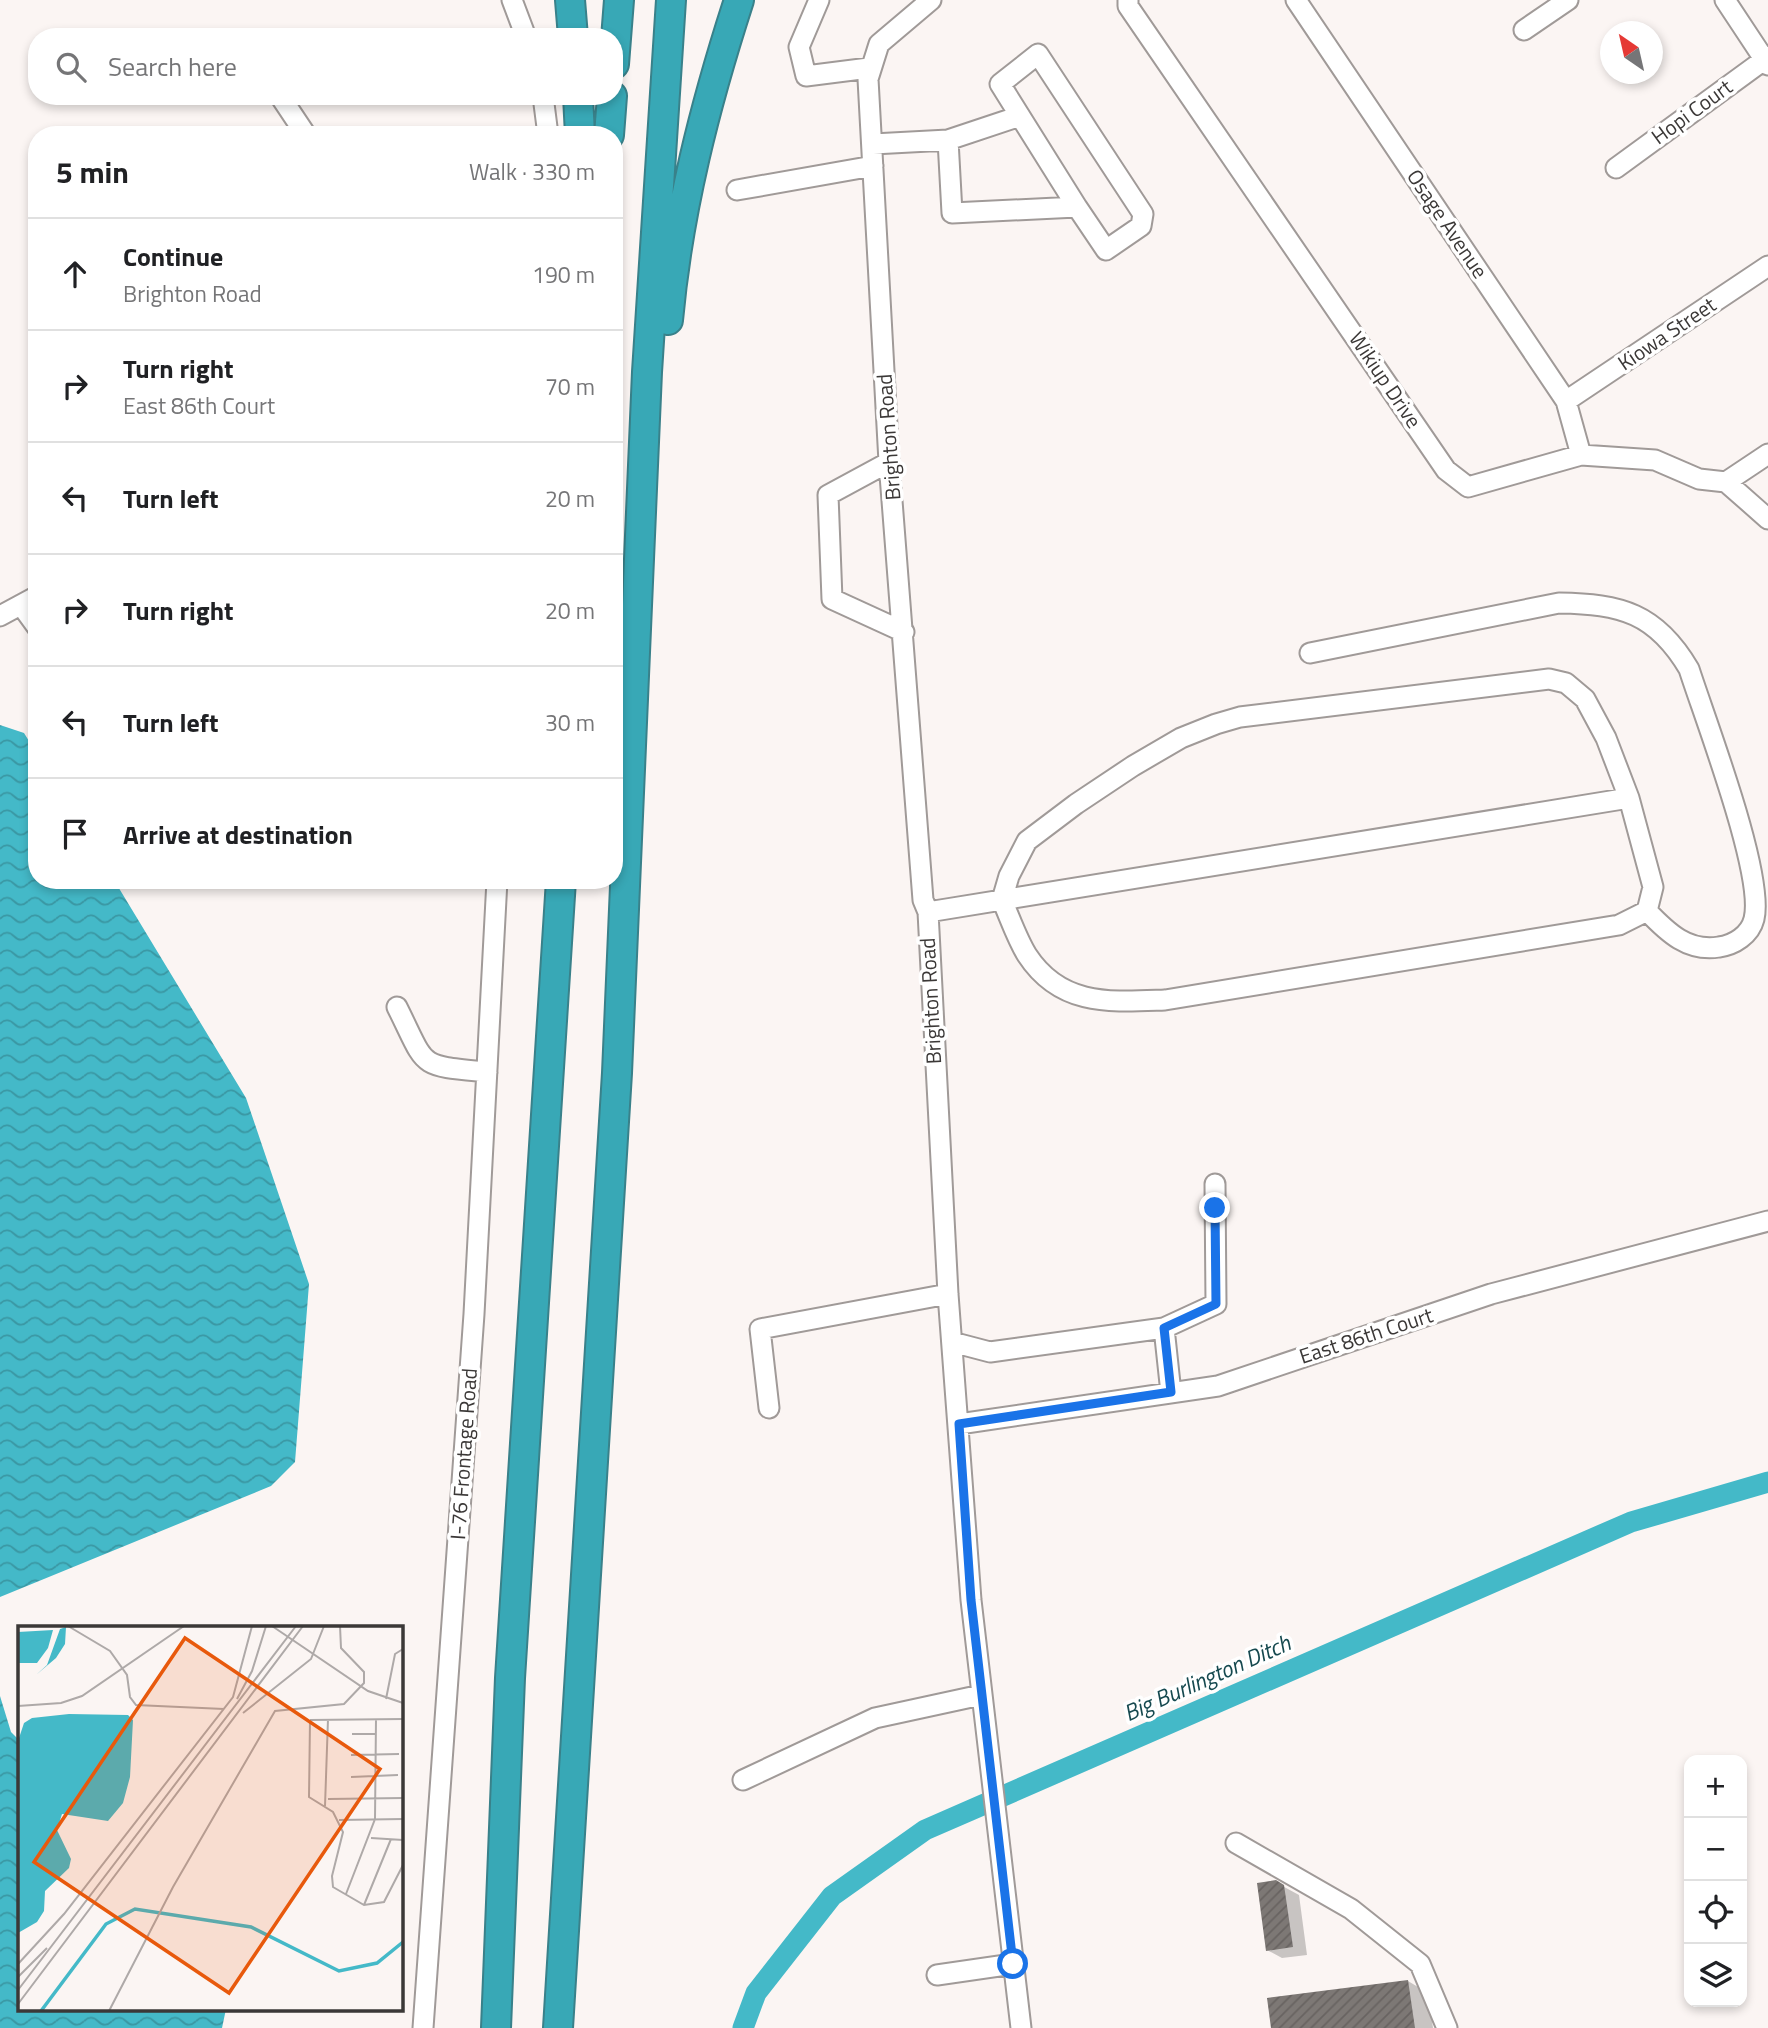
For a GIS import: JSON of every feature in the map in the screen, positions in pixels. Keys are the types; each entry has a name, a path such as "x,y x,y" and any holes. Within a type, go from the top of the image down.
{"highway":[{"path":"570,0 572,28"},
{"path":"617,28 619,0"},
{"path":"558,2028 617,1073 647,372 671,0"},
{"path":"643,495 662,431 668,318 687,190 719,64 739,0"},
{"path":"578,105 579,126"},
{"path":"610,126 611,105"},
{"path":"496,2028 510,1678 560,889"}],"street":[{"path":"512,0 523,28"},
{"path":"819,0 799,47 806,76 869,68 884,38 931,0"},
{"name":"Wikiup Drive","path":"1128,0 1128,6 1446,470 1468,487 1581,455 1655,460 1699,479 1726,482"},
{"name":"Osage Avenue","path":"1296,0 1566,401 1581,455"},
{"path":"1524,30 1567,0"},
{"path":"1725,0 1767,60"},
{"path":"1038,54 1143,214 1141,226 1105,250 1077,207 1000,84 1038,54"},
{"name":"Hopi Court","path":"1616,168 1767,60"},
{"name":"Brighton Road","path":"869,68 889,462 923,900 928,912 948,1294 971,1600 1021,2028"},
{"path":"286,105 300,126"},
{"path":"544,105 547,126"},
{"path":"873,144 948,140 1020,116"},
{"path":"948,140 952,214 1077,207"},
{"path":"737,190 873,166"},
{"name":"Kiowa Street","path":"1566,401 1768,267"},
{"path":"1768,454 1726,482 1768,519"},
{"path":"889,462 828,495 832,598 904,632"},
{"path":"0,616 28,602"},
{"path":"1310,653 1559,603 1592,604 1621,609 1659,628 1674,643 1689,668 1749,859 1756,895 1754,920 1746,935 1728,946 1704,949 1671,937 1647,911"},
{"path":"1549,679 1566,683 1585,699 1606,738 1629,798 1653,887 1647,911 1619,925 1165,1000 1113,1002 1083,998 1058,987 1027,956 1002,900 1009,876 1027,841 1076,804 1181,738 1240,717 1549,679"},
{"path":"928,912 1629,798"},
{"name":"I-76 Frontage Road","path":"423,2028 474,1314 497,889"},
{"path":"397,1007 424,1061 435,1067 487,1072"},
{"path":"952,1342 990,1352 1164,1328 1216,1304 1215,1184"},
{"name":"East 86th Court","path":"959,1424 1218,1385 1490,1294 1768,1221"},
{"path":"769,1408 760,1329 948,1294"},
{"path":"1164,1328 1171,1392"},
{"path":"743,1780 875,1718 982,1695"},
{"path":"1236,1843 1351,1909 1420,1965 1447,2028"},
{"path":"937,1975 1013,1964"}],"water":[{"path":"0,725 24,733 28,739 28,889 119,889 246,1098 309,1284 295,1462 271,1486 0,1597"},
{"path":"0,1696 11,1732 18,1739 18,2010 226,2010 222,2028 0,2028"}],"building":[{"path":"1276,1880 1284,1885 1293,1947 1266,1951 1257,1883"},
{"path":"1408,1980 1415,2028 1271,2028 1267,1998"}],"waterway":[{"name":"Big Burlington Ditch","path":"743,2028 756,1993 832,1896 925,1830 1631,1522 1768,1482"}],"route":[{"path":"1013,1964 971,1600 959,1424 1171,1392 1164,1328 1216,1304 1215,1208"}]}
